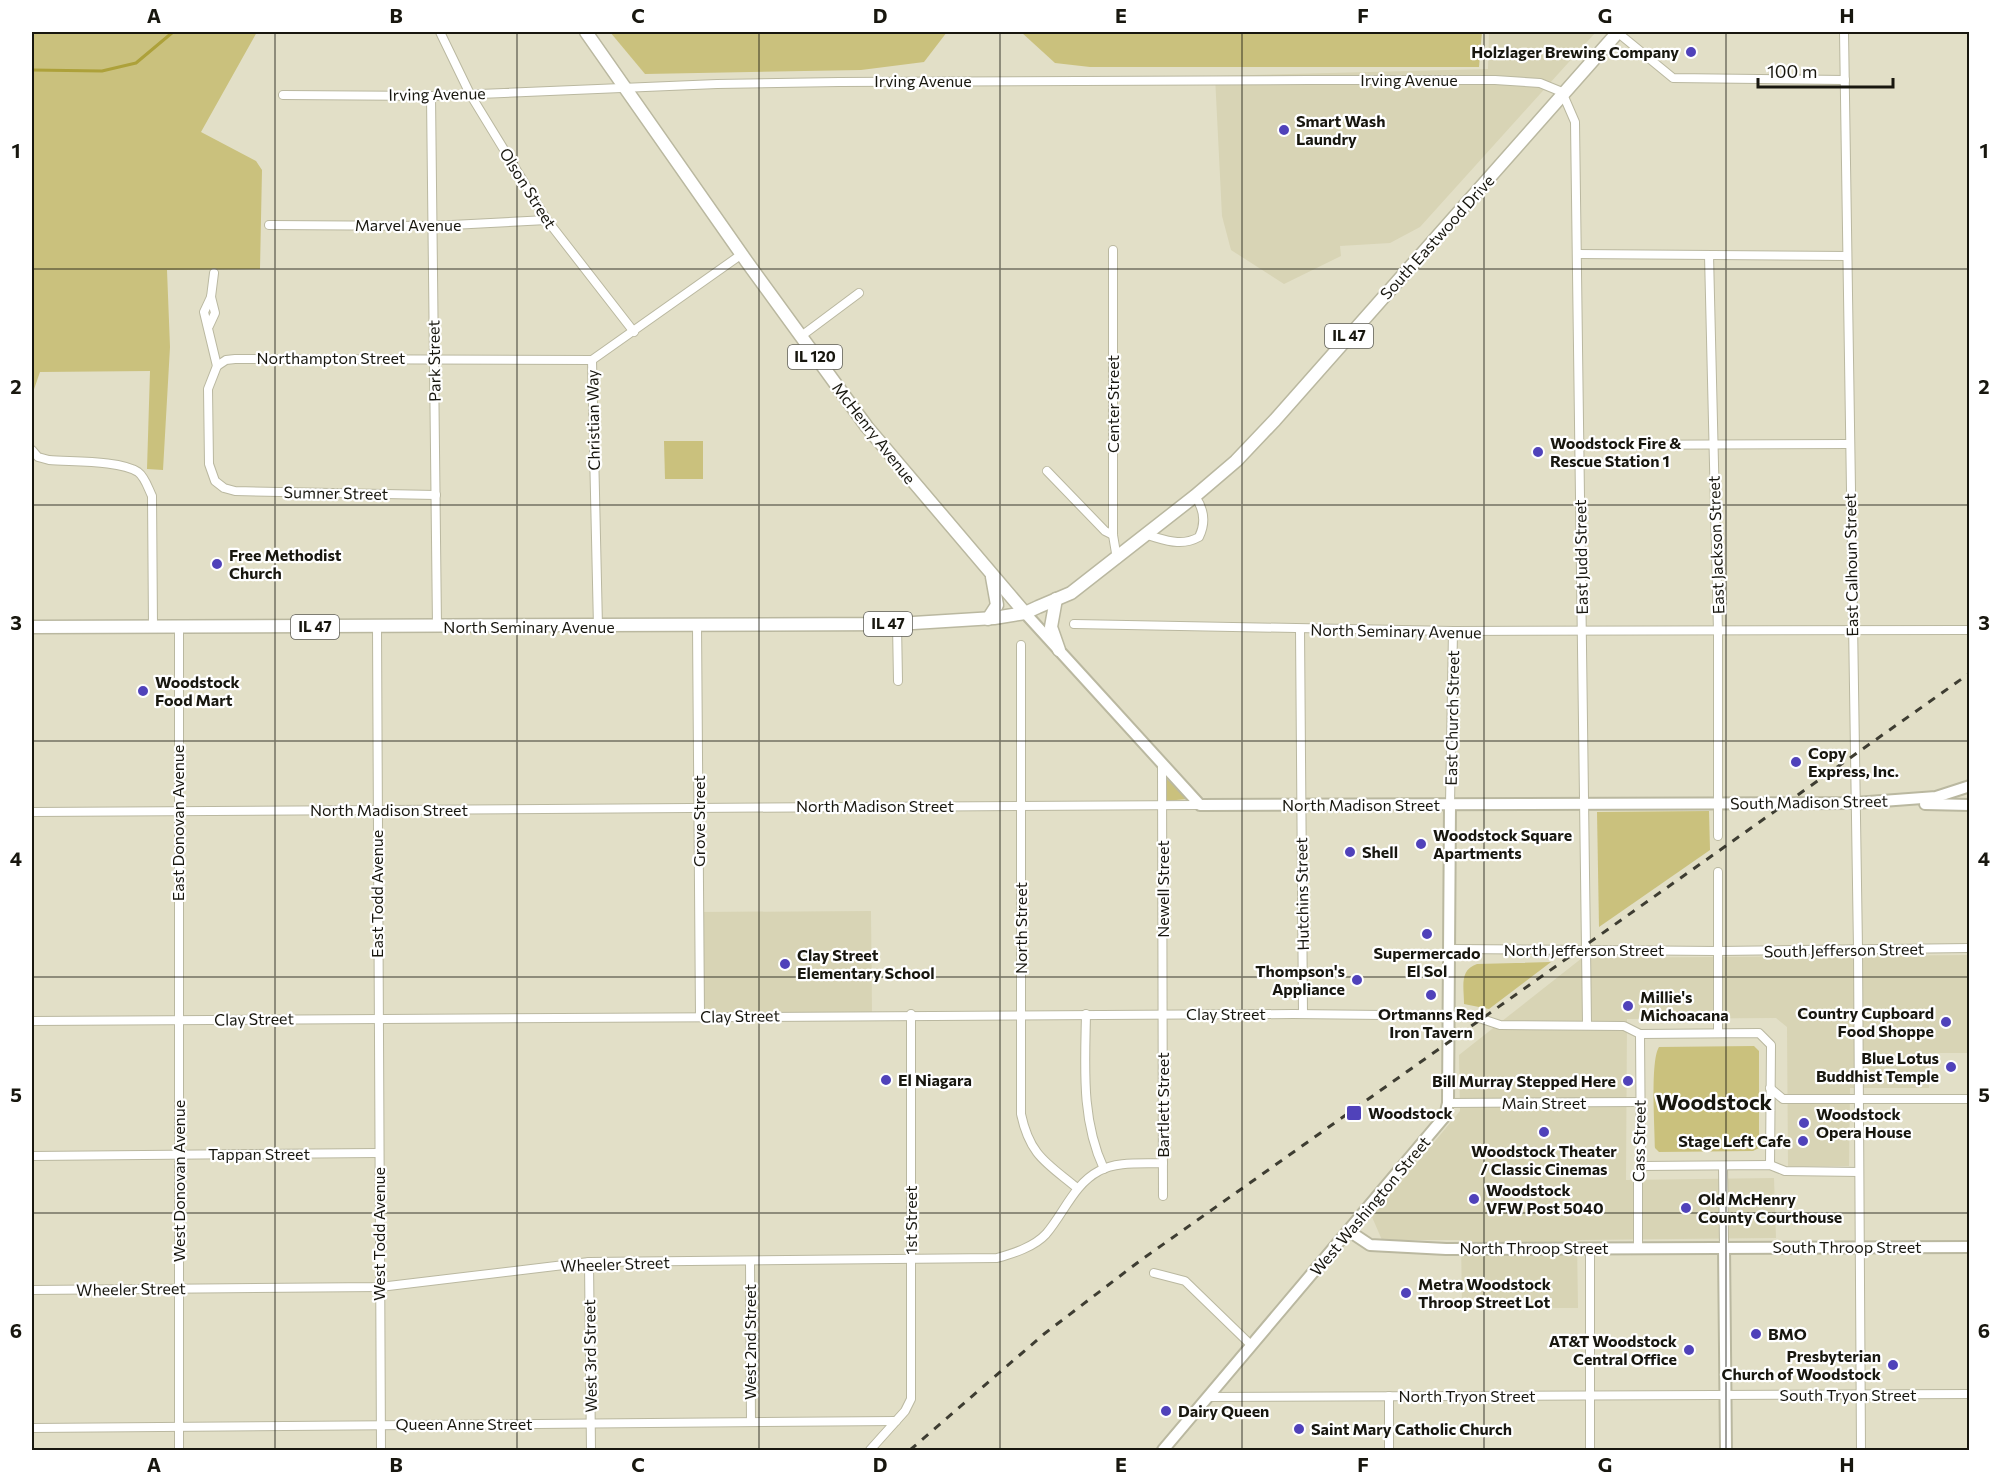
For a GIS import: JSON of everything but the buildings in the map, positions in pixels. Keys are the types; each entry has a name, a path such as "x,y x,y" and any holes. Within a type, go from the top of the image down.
{"main road":[{"name":"McHenry Avenue","path":"586,32 800,337 867,427 1025,613"},
{"name":"South Eastwood Drive","path":"1025,613 1071,592 1147,535 1236,461 1505,162 1562,92 1617,32"},
{"path":"988,619 998,605 990,573"},
{"path":"1056,599 1051,627 1059,650"},
{"name":"North Seminary Avenue","path":"32,627 598,627 897,624 988,619 1025,613"}],"street":[{"name":"Olson Street","path":"440,32 470,94 547,220 634,332"},
{"path":"1617,32 1673,78 1845,80"},
{"name":"East Calhoun Street","path":"1844,32 1858,949 1857,1098 1861,1247 1861,1450"},
{"name":"Irving Avenue","path":"282,94 431,96 624,87 839,82 1408,80 1540,83 1562,92"},
{"name":"East Judd Street","path":"1562,92 1575,122 1587,1024"},
{"name":"Park Street","path":"431,96 437,627"},
{"name":"Marvel Avenue","path":"269,225 432,226 547,220"},
{"name":"Center Street","path":"1113,250 1113,535 1116,558"},
{"name":"Christian Way","path":"598,627 592,360 742,254"},
{"path":"1577,254 1847,256"},
{"name":"East Jackson Street","path":"1709,255 1718,632 1719,836"},
{"path":"214,273 211,297 204,312 217,366"},
{"path":"800,337 859,293"},
{"name":"Northampton Street","path":"217,366 226,360 235,358 592,360"},
{"name":"Sumner Street","path":"217,366 208,389 208,464 212,478 218,484 235,491 436,495"},
{"path":"1578,445 1849,444"},
{"path":"32,450 38,457 49,460 125,466 139,472 152,496 153,627"},
{"path":"1047,471 1105,531 1113,535"},
{"path":"1147,535 1174,543 1185,543 1199,537 1203,528 1203,516 1196,496"},
{"name":"McHenry Avenue","path":"1025,613 1200,805"},
{"path":"897,624 898,681"},
{"name":"North Seminary Avenue","path":"1074,624 1453,632 1970,630"},
{"name":"Grove Street","path":"697,626 700,1016"},
{"name":"East Donovan Avenue","path":"179,627 179,1019"},
{"name":"East Todd Avenue","path":"377,627 378,1017"},
{"name":"Hutchins Street","path":"1300,629 1303,1014"},
{"name":"East Church Street","path":"1450,805 1453,632"},
{"name":"North Street","path":"1021,645 1021,1114 1024,1130 1033,1149 1048,1167 1077,1188"},
{"name":"Newell Street","path":"1162,764 1163,1014"},
{"name":"South Madison Street","path":"1901,801 1947,795 1970,786"},
{"name":"South Madison Street","path":"1718,803 1901,801 1970,805"},
{"name":"North Madison Street","path":"32,812 1718,803"},
{"name":"West Washington Street","path":"1163,1450 1436,1129 1444,1116 1448,1103 1450,805"},
{"path":"1718,1033 1719,872"},
{"name":"South Jefferson Street","path":"1718,951 1970,948"},
{"name":"North Jefferson Street","path":"1449,949 1718,951"},
{"name":"Clay Street","path":"32,1021 911,1014 1449,1015 1473,1016 1500,1025 1624,1026 1640,1035"},
{"name":"1st Street","path":"870,1450 896,1421 910,1399 911,1014"},
{"path":"1086,1014 1088,1124 1104,1169"},
{"name":"Bartlett Street","path":"1163,1014 1163,1196"},
{"name":"West Todd Avenue","path":"378,1017 381,1450"},
{"name":"West Donovan Avenue","path":"179,1019 179,1450"},
{"path":"1640,1035 1759,1033 1771,1045 1770,1165"},
{"name":"Cass Street","path":"1638,1248 1638,1174 1641,1166 1640,1035"},
{"path":"1770,1088 1784,1099 1970,1099"},
{"path":"1770,1113 1784,1099"},
{"name":"Main Street","path":"1448,1103 1640,1102"},
{"name":"Tappan Street","path":"32,1156 379,1153"},
{"name":"Wheeler Street","path":"32,1290 380,1287 589,1262 997,1258 1018,1252 1045,1235 1077,1188 1104,1169 1163,1163"},
{"path":"1641,1166 1770,1165 1785,1172 1859,1172"},
{"path":"1723,1166 1726,1450"},
{"name":"North Throop Street","path":"1349,1231 1370,1245 1446,1249 1724,1247"},
{"path":"1590,1247 1590,1450"},
{"name":"South Throop Street","path":"1724,1247 1970,1247"},
{"name":"West 2nd Street","path":"750,1261 751,1422"},
{"name":"West 3rd Street","path":"589,1262 591,1450"},
{"path":"1154,1273 1185,1281 1251,1345"},
{"name":"South Tryon Street","path":"1725,1395 1970,1394"},
{"name":"North Tryon Street","path":"1208,1397 1725,1395"},
{"path":"1389,1396 1389,1450"},
{"name":"Queen Anne Street","path":"32,1428 896,1421"}],"shaded area":[{"path":"32,32 78,32 79,34 96,32 257,32 201,132 256,161 262,170 260,269 167,270 170,347 163,470 147,469 150,371 40,372 32,395"},
{"path":"610,32 947,32 924,62 861,70 645,74"},
{"path":"1021,32 1482,32 1479,67 1090,67 1055,63"},
{"path":"1489,32 1596,32 1420,227 1390,243 1340,246 1341,256 1284,284 1231,250 1222,216 1215,76 1488,69"},
{"path":"664,441 703,441 703,479 665,479"},
{"path":"1165,777 1187,799 1165,801"},
{"path":"1709,811 1710,850 1599,927 1597,812"},
{"name":"Clay Street Elementary School","path":"871,911 872,1014 700,1016 699,912"},
{"path":"1969,955 1969,1053 1929,1053 1929,1088 1850,1088 1849,1166 1788,1166 1787,1027 1776,1018 1627,1019 1626,1180 1774,1178 1776,1238 1577,1240 1578,1308 1462,1308 1461,1240 1382,1240 1372,1217 1460,1111 1459,1055 1582,958"},
{"path":"1551,962 1489,1009 1464,1004 1465,975 1467,970 1477,964"},
{"path":"1754,1046 1759,1051 1759,1148 1753,1151 1659,1152 1655,1148 1654,1095 1656,1055 1659,1047"}],"waterway":[{"path":"32,70 102,71 136,63 173,32"}],"railway":[{"path":"910,1450 1044,1334 1141,1260 1970,673"}],"place":[{"name":"Holzlager Brewing Company","path":"1691,52"},
{"name":"Smart Wash Laundry","path":"1284,130"},
{"name":"Woodstock Fire & Rescue Station 1","path":"1538,452"},
{"name":"Free Methodist Church","path":"217,564"},
{"name":"Woodstock Food Mart","path":"143,691"},
{"name":"Copy Express, Inc.","path":"1796,762"},
{"name":"Woodstock Square Apartments","path":"1421,844"},
{"name":"Shell","path":"1350,852"},
{"name":"Supermercado El Sol","path":"1427,934"},
{"name":"Clay Street Elementary School","path":"785,964"},
{"name":"Thompson's Appliance","path":"1357,980"},
{"name":"Ortmanns Red Iron Tavern","path":"1431,995"},
{"name":"Millie's Michoacana","path":"1628,1006"},
{"name":"Country Cupboard Food Shoppe","path":"1946,1022"},
{"name":"Blue Lotus Buddhist Temple","path":"1951,1067"},
{"name":"El Niagara","path":"886,1080"},
{"name":"Bill Murray Stepped Here","path":"1628,1081"},
{"name":"Woodstock","path":"1354,1113"},
{"name":"Woodstock Opera House","path":"1804,1123"},
{"name":"Woodstock Theater / Classic Cinemas","path":"1544,1132"},
{"name":"Stage Left Cafe","path":"1803,1141"},
{"name":"Woodstock VFW Post 5040","path":"1474,1199"},
{"name":"Old McHenry County Courthouse","path":"1686,1208"},
{"name":"Metra Woodstock Throop Street Lot","path":"1406,1293"},
{"name":"BMO","path":"1756,1334"},
{"name":"AT&T Woodstock Central Office","path":"1689,1350"},
{"name":"Presbyterian Church of Woodstock","path":"1893,1365"},
{"name":"Dairy Queen","path":"1166,1411"},
{"name":"Saint Mary Catholic Church","path":"1299,1429"}],"district":[{"name":"Woodstock","path":"1714,1102"}]}
